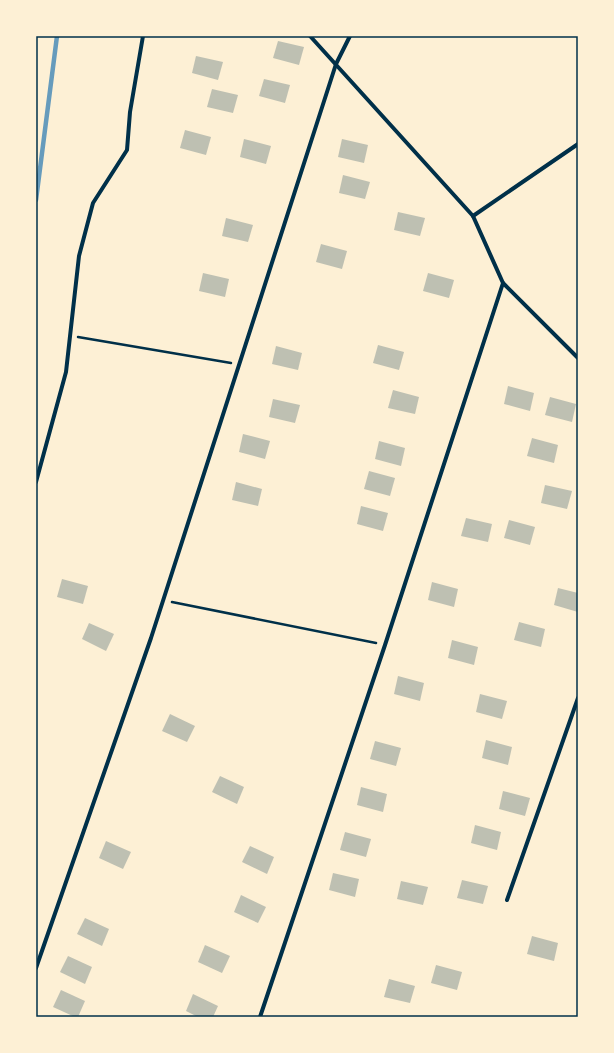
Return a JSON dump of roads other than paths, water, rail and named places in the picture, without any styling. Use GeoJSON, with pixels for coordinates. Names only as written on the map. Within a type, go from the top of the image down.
{"type":"FeatureCollection","features":[{"type":"Feature","properties":{"kind":"street"},"geometry":{"type":"LineString","coordinates":[[36,482],[66,372],[79,256],[93,203],[127,150],[130,112],[143,36]]}},
{"type":"Feature","properties":{"kind":"street"},"geometry":{"type":"LineString","coordinates":[[310,36],[473,216],[503,283],[578,358]]}},
{"type":"Feature","properties":{"kind":"street"},"geometry":{"type":"LineString","coordinates":[[36,968],[163,600],[336,64],[350,36]]}},
{"type":"Feature","properties":{"kind":"street"},"geometry":{"type":"LineString","coordinates":[[473,216],[578,144]]}},
{"type":"Feature","properties":{"kind":"street"},"geometry":{"type":"LineString","coordinates":[[260,1017],[385,645],[503,283]]}},
{"type":"Feature","properties":{"kind":"street"},"geometry":{"type":"LineString","coordinates":[[507,900],[578,698]]}},
{"type":"Feature","properties":{"kind":"waterway"},"geometry":{"type":"LineString","coordinates":[[36,200],[57,36]]}}]}
